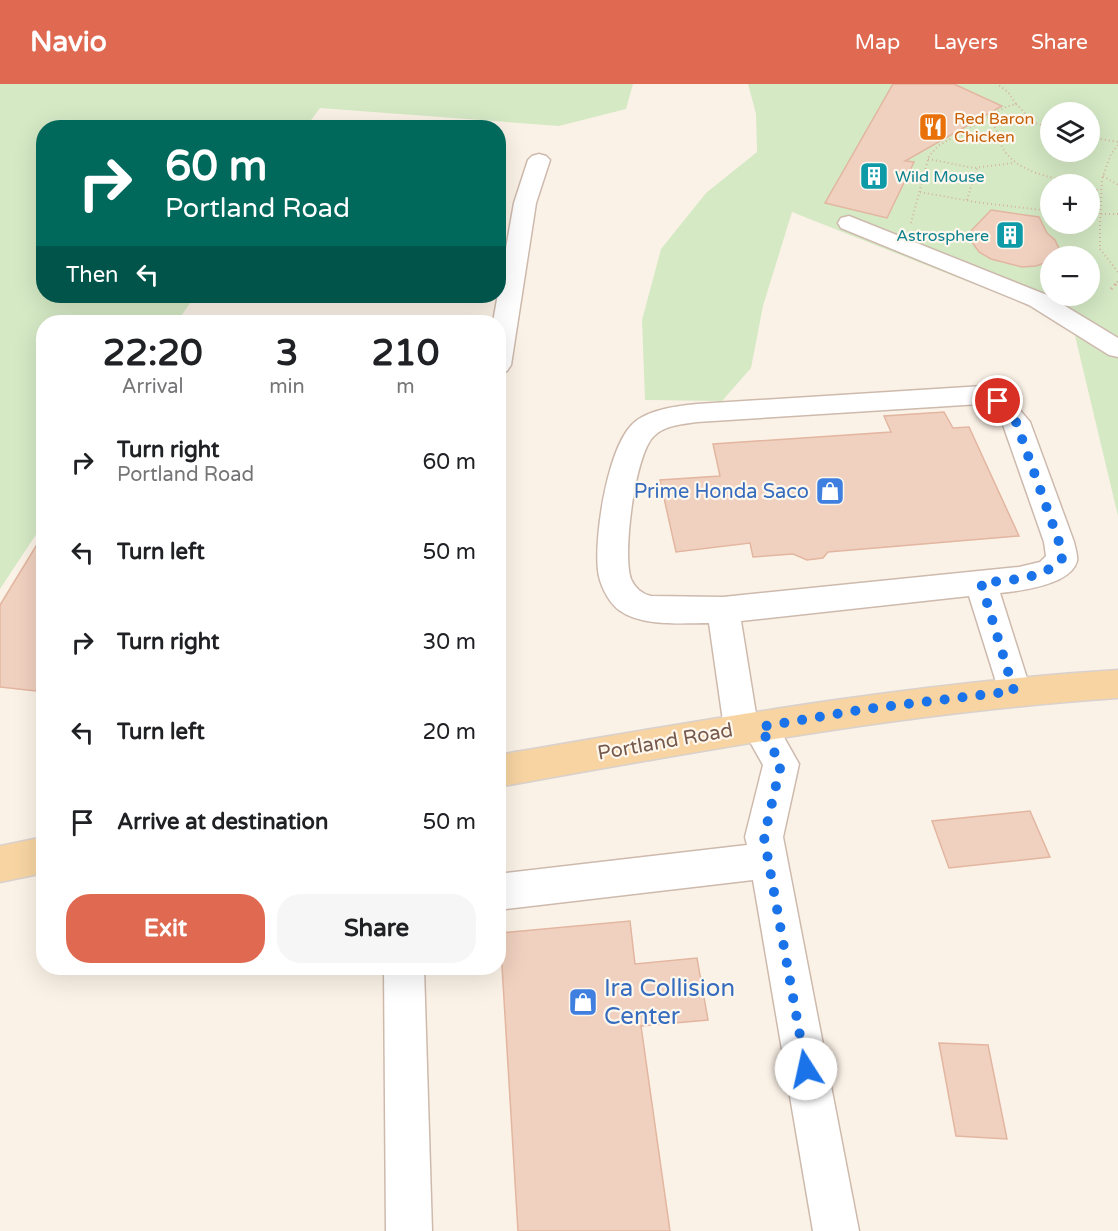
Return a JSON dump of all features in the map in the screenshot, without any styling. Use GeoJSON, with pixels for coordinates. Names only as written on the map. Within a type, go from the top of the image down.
{"type":"FeatureCollection","features":[{"type":"Feature","properties":{"kind":"main road","name":"Portland Road"},"geometry":{"type":"LineString","coordinates":[[506,770],[866,709],[1014,691],[1118,684]]}},
{"type":"Feature","properties":{"kind":"main road"},"geometry":{"type":"LineString","coordinates":[[0,864],[36,857]]}},
{"type":"Feature","properties":{"kind":"street"},"geometry":{"type":"LineString","coordinates":[[506,317],[525,203],[539,160]]}},
{"type":"Feature","properties":{"kind":"street"},"geometry":{"type":"LineString","coordinates":[[849,223],[1038,300],[1118,349]]}},
{"type":"Feature","properties":{"kind":"street"},"geometry":{"type":"LineString","coordinates":[[983,395],[998,401],[1016,422],[1059,542],[1062,560],[1050,571],[1019,579],[723,610],[675,611],[634,604],[622,593],[613,571],[618,495],[637,433],[666,419],[683,416],[833,403],[983,395]]}},
{"type":"Feature","properties":{"kind":"street"},"geometry":{"type":"LineString","coordinates":[[981,583],[1014,691]]}},
{"type":"Feature","properties":{"kind":"street"},"geometry":{"type":"LineString","coordinates":[[723,610],[750,727],[781,764],[764,837],[836,1231]]}},
{"type":"Feature","properties":{"kind":"street"},"geometry":{"type":"LineString","coordinates":[[506,891],[768,860]]}},
{"type":"Feature","properties":{"kind":"street"},"geometry":{"type":"LineString","coordinates":[[404,975],[409,1231]]}},
{"type":"Feature","properties":{"kind":"path"},"geometry":{"type":"LineString","coordinates":[[998,84],[1035,123],[1040,125]]}},
{"type":"Feature","properties":{"kind":"path"},"geometry":{"type":"LineString","coordinates":[[910,224],[928,159],[938,146],[988,117],[1016,104]]}},
{"type":"Feature","properties":{"kind":"path"},"geometry":{"type":"LineString","coordinates":[[988,117],[996,123],[1000,143],[1014,163]]}},
{"type":"Feature","properties":{"kind":"path"},"geometry":{"type":"LineString","coordinates":[[957,135],[980,136],[1000,143]]}},
{"type":"Feature","properties":{"kind":"path"},"geometry":{"type":"LineString","coordinates":[[1100,140],[1118,144]]}},
{"type":"Feature","properties":{"kind":"path"},"geometry":{"type":"LineString","coordinates":[[1100,190],[1103,176],[1114,148],[1118,144]]}},
{"type":"Feature","properties":{"kind":"path"},"geometry":{"type":"LineString","coordinates":[[928,159],[977,168],[1014,163],[1049,174]]}},
{"type":"Feature","properties":{"kind":"path"},"geometry":{"type":"LineString","coordinates":[[967,200],[977,168]]}},
{"type":"Feature","properties":{"kind":"path"},"geometry":{"type":"LineString","coordinates":[[1103,176],[1118,185]]}},
{"type":"Feature","properties":{"kind":"path"},"geometry":{"type":"LineString","coordinates":[[920,192],[1040,210]]}},
{"type":"Feature","properties":{"kind":"path"},"geometry":{"type":"LineString","coordinates":[[1100,213],[1118,214]]}},
{"type":"Feature","properties":{"kind":"path"},"geometry":{"type":"LineString","coordinates":[[1100,234],[1100,249],[1118,272]]}},
{"type":"Feature","properties":{"kind":"path"},"geometry":{"type":"LineString","coordinates":[[1110,259],[1118,260]]}},
{"type":"Feature","properties":{"kind":"path"},"geometry":{"type":"LineString","coordinates":[[1110,289],[1118,281]]}},
{"type":"Feature","properties":{"kind":"green space"},"geometry":{"type":"Polygon","coordinates":[[[0,84],[633,84],[626,109],[559,126],[506,122],[506,120],[320,108],[311,120],[36,120],[36,303],[190,303],[182,315],[36,315],[36,535],[0,589],[0,84]]]}},
{"type":"Feature","properties":{"kind":"green space"},"geometry":{"type":"Polygon","coordinates":[[[748,84],[1118,84],[1118,516],[1072,323],[792,212],[763,306],[751,368],[722,401],[645,400],[642,320],[661,249],[706,193],[757,152],[756,114],[748,84]]]}},
{"type":"Feature","properties":{"kind":"building"},"geometry":{"type":"Polygon","coordinates":[[[893,84],[954,84],[1002,106],[905,161],[914,162],[887,218],[825,203],[893,84]]]}},
{"type":"Feature","properties":{"kind":"building","name":"Astrosphere"},"geometry":{"type":"Polygon","coordinates":[[[991,210],[1039,217],[1040,234],[1048,234],[1058,246],[1040,246],[1040,265],[1022,267],[991,259],[979,252],[967,235],[991,210]]]}},
{"type":"Feature","properties":{"kind":"building","name":"Prime Honda Saco"},"geometry":{"type":"Polygon","coordinates":[[[944,412],[953,428],[969,427],[1019,536],[828,552],[823,558],[807,560],[793,554],[753,557],[750,543],[676,552],[660,480],[720,476],[713,444],[891,432],[884,416],[944,412]]]}},
{"type":"Feature","properties":{"kind":"building"},"geometry":{"type":"Polygon","coordinates":[[[36,546],[36,691],[0,687],[0,605],[36,546]]]}},
{"type":"Feature","properties":{"kind":"building"},"geometry":{"type":"Polygon","coordinates":[[[1030,811],[1050,857],[949,868],[932,821],[1030,811]]]}},
{"type":"Feature","properties":{"kind":"building"},"geometry":{"type":"Polygon","coordinates":[[[630,921],[635,964],[697,958],[708,1020],[641,1026],[670,1231],[518,1231],[503,975],[506,975],[506,932],[630,921]]]}},
{"type":"Feature","properties":{"kind":"building"},"geometry":{"type":"Polygon","coordinates":[[[939,1043],[988,1045],[1007,1139],[956,1136],[939,1043]]]}},
{"type":"Feature","properties":{"kind":"place","name":"Red Baron Chicken"},"geometry":{"type":"Point","coordinates":[933,127]}},
{"type":"Feature","properties":{"kind":"place","name":"Wild Mouse"},"geometry":{"type":"Point","coordinates":[874,176]}},
{"type":"Feature","properties":{"kind":"place","name":"Astrosphere"},"geometry":{"type":"Point","coordinates":[1010,235]}},
{"type":"Feature","properties":{"kind":"place","name":"Prime Honda Saco"},"geometry":{"type":"Point","coordinates":[830,491]}},
{"type":"Feature","properties":{"kind":"place","name":"Ira Collision Center"},"geometry":{"type":"Point","coordinates":[583,1002]}},
{"type":"Feature","properties":{"kind":"route"},"geometry":{"type":"LineString","coordinates":[[806,1069],[764,837],[781,764],[760,727],[866,709],[1014,691],[981,583],[1019,579],[1050,571],[1062,560],[1059,542],[1016,422],[998,401]]}}]}
